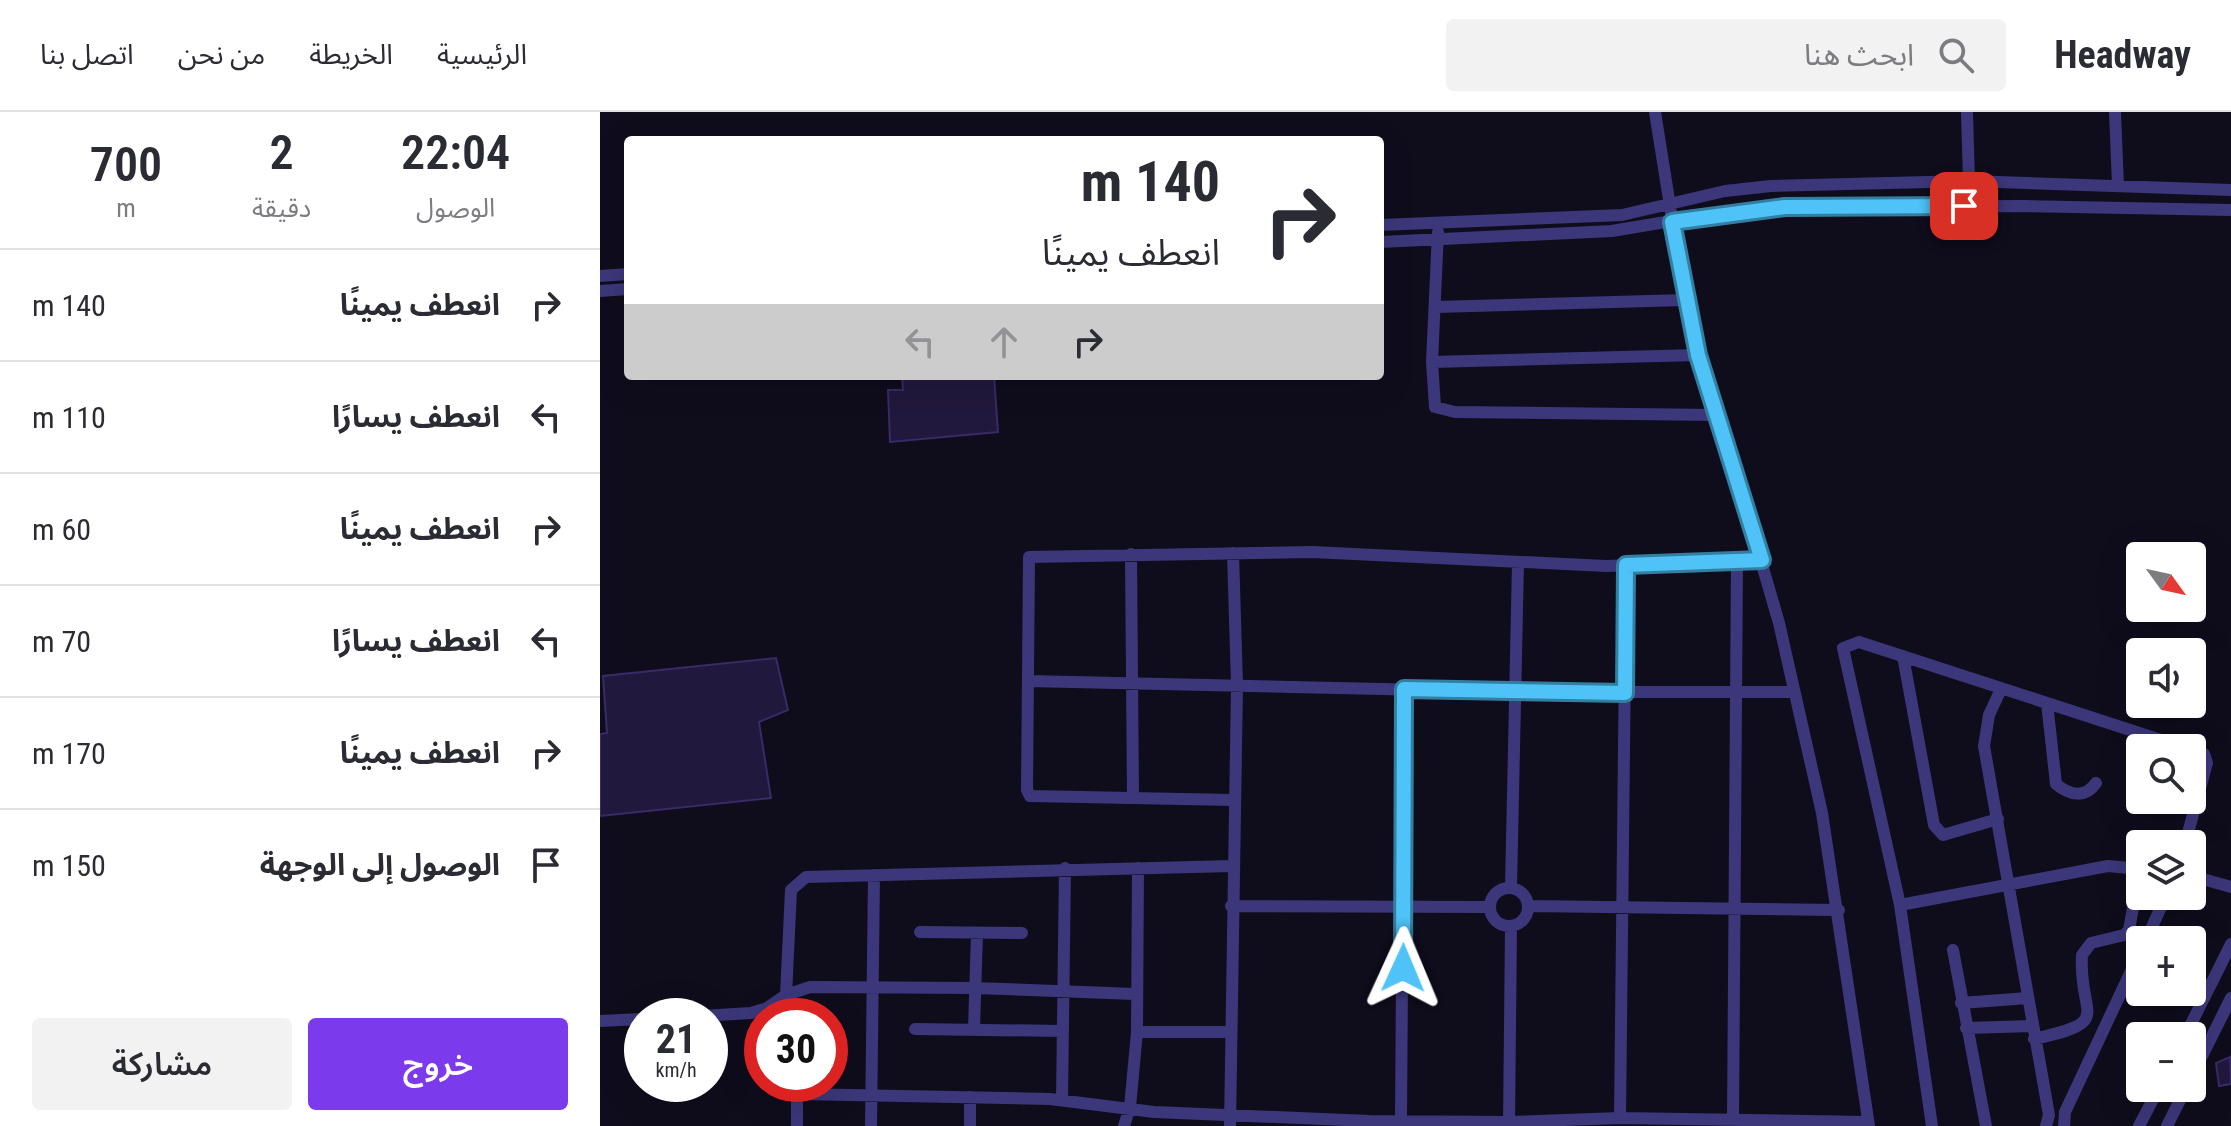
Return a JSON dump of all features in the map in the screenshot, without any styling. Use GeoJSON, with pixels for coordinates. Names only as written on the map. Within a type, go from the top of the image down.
{"type":"FeatureCollection","features":[{"type":"Feature","properties":{"kind":"street"},"geometry":{"type":"LineString","coordinates":[[797,1126],[797,1094],[1062,1100],[1230,1121],[1509,1124],[1620,1118],[1868,1124],[1839,910],[1822,813],[1762,560],[1698,355],[1685,300],[1655,112]]}},
{"type":"Feature","properties":{"kind":"street"},"geometry":{"type":"LineString","coordinates":[[1967,112],[1969,181]]}},
{"type":"Feature","properties":{"kind":"street"},"geometry":{"type":"LineString","coordinates":[[2115,112],[2118,186]]}},
{"type":"Feature","properties":{"kind":"street"},"geometry":{"type":"LineString","coordinates":[[1384,225],[1595,217],[1670,205],[1725,191],[1771,186],[1969,181],[2231,190]]}},
{"type":"Feature","properties":{"kind":"street"},"geometry":{"type":"LineString","coordinates":[[1384,242],[1604,232],[1785,207],[2024,206],[2231,210]]}},
{"type":"Feature","properties":{"kind":"street"},"geometry":{"type":"LineString","coordinates":[[1438,221],[1432,362],[1435,407],[1442,410],[1716,415]]}},
{"type":"Feature","properties":{"kind":"street"},"geometry":{"type":"LineString","coordinates":[[600,276],[624,274]]}},
{"type":"Feature","properties":{"kind":"street"},"geometry":{"type":"LineString","coordinates":[[600,291],[624,289]]}},
{"type":"Feature","properties":{"kind":"street"},"geometry":{"type":"LineString","coordinates":[[1435,307],[1685,300]]}},
{"type":"Feature","properties":{"kind":"street"},"geometry":{"type":"LineString","coordinates":[[1432,362],[1698,355]]}},
{"type":"Feature","properties":{"kind":"street"},"geometry":{"type":"LineString","coordinates":[[1233,800],[1030,796],[1027,790],[1029,557],[1233,553],[1457,556],[1518,563],[1626,565],[1762,560]]}},
{"type":"Feature","properties":{"kind":"street"},"geometry":{"type":"LineString","coordinates":[[1230,1121],[1231,906],[1237,685],[1233,553]]}},
{"type":"Feature","properties":{"kind":"street"},"geometry":{"type":"LineString","coordinates":[[1131,554],[1133,798]]}},
{"type":"Feature","properties":{"kind":"street"},"geometry":{"type":"LineString","coordinates":[[1733,1121],[1737,560]]}},
{"type":"Feature","properties":{"kind":"street"},"geometry":{"type":"LineString","coordinates":[[1511,887],[1518,563]]}},
{"type":"Feature","properties":{"kind":"street"},"geometry":{"type":"LineString","coordinates":[[1620,1118],[1626,565]]}},
{"type":"Feature","properties":{"kind":"street"},"geometry":{"type":"LineString","coordinates":[[1932,1126],[1900,905],[1843,648],[1848,643],[1859,642],[2204,754],[2207,763],[2189,830]]}},
{"type":"Feature","properties":{"kind":"street"},"geometry":{"type":"LineString","coordinates":[[1903,656],[1934,825],[1943,835],[1998,819]]}},
{"type":"Feature","properties":{"kind":"street"},"geometry":{"type":"LineString","coordinates":[[1028,681],[1515,692],[1793,692]]}},
{"type":"Feature","properties":{"kind":"street"},"geometry":{"type":"LineString","coordinates":[[1401,1121],[1404,689]]}},
{"type":"Feature","properties":{"kind":"street"},"geometry":{"type":"LineString","coordinates":[[2001,689],[1989,715],[1984,746],[2049,1115],[2046,1126]]}},
{"type":"Feature","properties":{"kind":"street"},"geometry":{"type":"LineString","coordinates":[[2047,703],[2056,784],[2065,792],[2078,794],[2091,790],[2096,783]]}},
{"type":"Feature","properties":{"kind":"street"},"geometry":{"type":"LineString","coordinates":[[786,995],[791,890],[806,877],[1232,866]]}},
{"type":"Feature","properties":{"kind":"street"},"geometry":{"type":"LineString","coordinates":[[1900,905],[2108,866],[2126,868]]}},
{"type":"Feature","properties":{"kind":"street"},"geometry":{"type":"LineString","coordinates":[[1062,1100],[1065,868]]}},
{"type":"Feature","properties":{"kind":"street"},"geometry":{"type":"LineString","coordinates":[[1124,1126],[1130,1107],[1137,1032],[1138,868]]}},
{"type":"Feature","properties":{"kind":"street"},"geometry":{"type":"LineString","coordinates":[[871,1126],[874,875]]}},
{"type":"Feature","properties":{"kind":"street"},"geometry":{"type":"LineString","coordinates":[[2206,880],[2231,887]]}},
{"type":"Feature","properties":{"kind":"street"},"geometry":{"type":"LineString","coordinates":[[1490,907],[1498,890],[1511,887],[1521,892],[1528,906]]}},
{"type":"Feature","properties":{"kind":"street"},"geometry":{"type":"LineString","coordinates":[[1231,906],[1490,907]]}},
{"type":"Feature","properties":{"kind":"street"},"geometry":{"type":"LineString","coordinates":[[1528,906],[1623,910],[1839,910]]}},
{"type":"Feature","properties":{"kind":"street"},"geometry":{"type":"LineString","coordinates":[[1490,907],[1498,923],[1511,926],[1521,922],[1528,906]]}},
{"type":"Feature","properties":{"kind":"street"},"geometry":{"type":"LineString","coordinates":[[1966,1028],[2034,1032],[2077,1029],[2085,1022],[2088,1011],[2082,955],[2091,943],[2124,935],[2129,930],[2133,910]]}},
{"type":"Feature","properties":{"kind":"street"},"geometry":{"type":"LineString","coordinates":[[1509,1124],[1511,926]]}},
{"type":"Feature","properties":{"kind":"street"},"geometry":{"type":"LineString","coordinates":[[920,932],[1022,933]]}},
{"type":"Feature","properties":{"kind":"street"},"geometry":{"type":"LineString","coordinates":[[974,1030],[977,933]]}},
{"type":"Feature","properties":{"kind":"street"},"geometry":{"type":"LineString","coordinates":[[2192,1022],[2231,944]]}},
{"type":"Feature","properties":{"kind":"street"},"geometry":{"type":"LineString","coordinates":[[1953,950],[1986,1126]]}},
{"type":"Feature","properties":{"kind":"street"},"geometry":{"type":"LineString","coordinates":[[2064,1126],[2065,1112],[2126,982]]}},
{"type":"Feature","properties":{"kind":"street"},"geometry":{"type":"LineString","coordinates":[[728,1014],[767,1008],[786,995],[810,987],[975,988],[1135,994]]}},
{"type":"Feature","properties":{"kind":"street"},"geometry":{"type":"LineString","coordinates":[[1961,1003],[2028,998]]}},
{"type":"Feature","properties":{"kind":"street"},"geometry":{"type":"LineString","coordinates":[[2206,1048],[2231,998]]}},
{"type":"Feature","properties":{"kind":"street"},"geometry":{"type":"LineString","coordinates":[[600,1021],[624,1020]]}},
{"type":"Feature","properties":{"kind":"street"},"geometry":{"type":"LineString","coordinates":[[915,1029],[1063,1031]]}},
{"type":"Feature","properties":{"kind":"street"},"geometry":{"type":"LineString","coordinates":[[1137,1032],[1230,1032]]}},
{"type":"Feature","properties":{"kind":"street"},"geometry":{"type":"LineString","coordinates":[[970,1097],[970,1126]]}},
{"type":"Feature","properties":{"kind":"street"},"geometry":{"type":"LineString","coordinates":[[2139,1126],[2152,1102]]}},
{"type":"Feature","properties":{"kind":"street"},"geometry":{"type":"LineString","coordinates":[[2167,1126],[2179,1102]]}},
{"type":"Feature","properties":{"kind":"building"},"geometry":{"type":"Polygon","coordinates":[[[902,380],[994,380],[998,432],[890,442],[888,390],[903,390],[902,380]]]}},
{"type":"Feature","properties":{"kind":"building"},"geometry":{"type":"Polygon","coordinates":[[[776,658],[788,710],[759,722],[771,798],[600,816],[600,734],[607,733],[603,676],[776,658]]]}},
{"type":"Feature","properties":{"kind":"building"},"geometry":{"type":"Polygon","coordinates":[[[2230,1057],[2231,1084],[2219,1086],[2216,1063],[2230,1057]]]}},
{"type":"Feature","properties":{"kind":"route"},"geometry":{"type":"LineString","coordinates":[[1403,968],[1404,689],[1625,693],[1626,565],[1762,560],[1698,355],[1672,222],[1731,211],[1785,207],[1964,206]]}}]}
